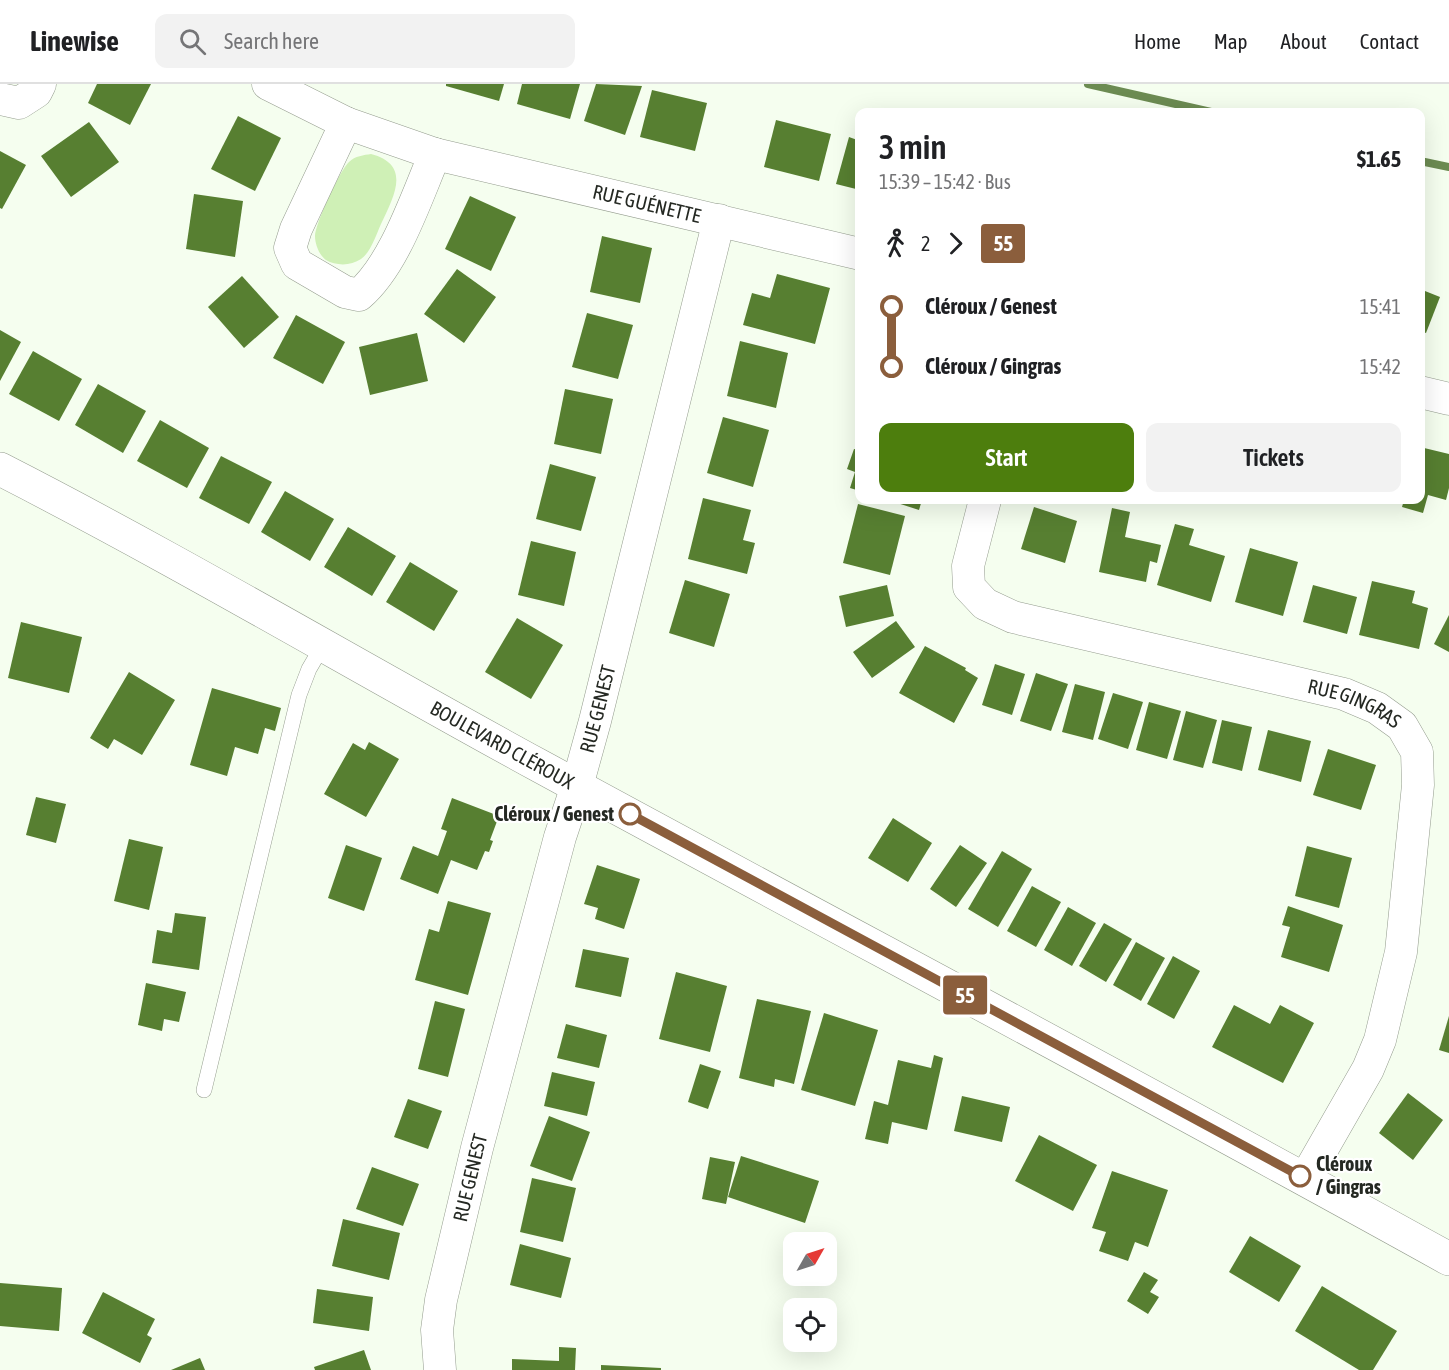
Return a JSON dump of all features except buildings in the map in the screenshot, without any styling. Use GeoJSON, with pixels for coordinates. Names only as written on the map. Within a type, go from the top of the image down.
{"type":"FeatureCollection","features":[{"type":"Feature","properties":{"kind":"street"},"geometry":{"type":"LineString","coordinates":[[0,99],[19,102],[36,92],[40,84]]}},
{"type":"Feature","properties":{"kind":"street","name":"RUE GUÉNETTE"},"geometry":{"type":"LineString","coordinates":[[268,84],[346,123],[435,154],[855,253]]}},
{"type":"Feature","properties":{"kind":"street"},"geometry":{"type":"LineString","coordinates":[[346,123],[296,229],[290,248],[297,264],[345,292],[359,295],[371,284],[384,266],[435,154]]}},
{"type":"Feature","properties":{"kind":"street","name":"RUE GENEST"},"geometry":{"type":"LineString","coordinates":[[440,1370],[437,1330],[441,1300],[480,1136],[560,837],[577,786],[719,220]]}},
{"type":"Feature","properties":{"kind":"street"},"geometry":{"type":"LineString","coordinates":[[1425,393],[1449,399]]}},
{"type":"Feature","properties":{"kind":"street","name":"BOULEVARD CLÉROUX"},"geometry":{"type":"LineString","coordinates":[[0,469],[103,523],[577,786],[1449,1259]]}},
{"type":"Feature","properties":{"kind":"street","name":"RUE GINGRAS"},"geometry":{"type":"LineString","coordinates":[[984,504],[968,566],[969,587],[985,604],[1013,617],[1344,694],[1377,708],[1402,726],[1417,752],[1418,785],[1401,952],[1384,1021],[1375,1055],[1368,1070],[1305,1179]]}},
{"type":"Feature","properties":{"kind":"lane"},"geometry":{"type":"LineString","coordinates":[[204,1090],[299,694],[309,669],[323,645]]}},
{"type":"Feature","properties":{"kind":"green space"},"geometry":{"type":"Polygon","coordinates":[[[371,154],[384,159],[392,166],[396,174],[391,203],[365,256],[348,264],[330,262],[321,255],[315,236],[323,209],[349,162],[354,158],[371,154]]]}},
{"type":"Feature","properties":{"kind":"waterway"},"geometry":{"type":"LineString","coordinates":[[1088,84],[1193,108]]}},
{"type":"Feature","properties":{"kind":"waterway"},"geometry":{"type":"LineString","coordinates":[[1425,162],[1449,167]]}},
{"type":"Feature","properties":{"kind":"bus line","name":"55"},"geometry":{"type":"LineString","coordinates":[[630,814],[1300,1176]]}},
{"type":"Feature","properties":{"kind":"place","name":"Cléroux / Genest"},"geometry":{"type":"Point","coordinates":[630,814]}},
{"type":"Feature","properties":{"kind":"place","name":"Cléroux / Gingras"},"geometry":{"type":"Point","coordinates":[1300,1176]}}]}
